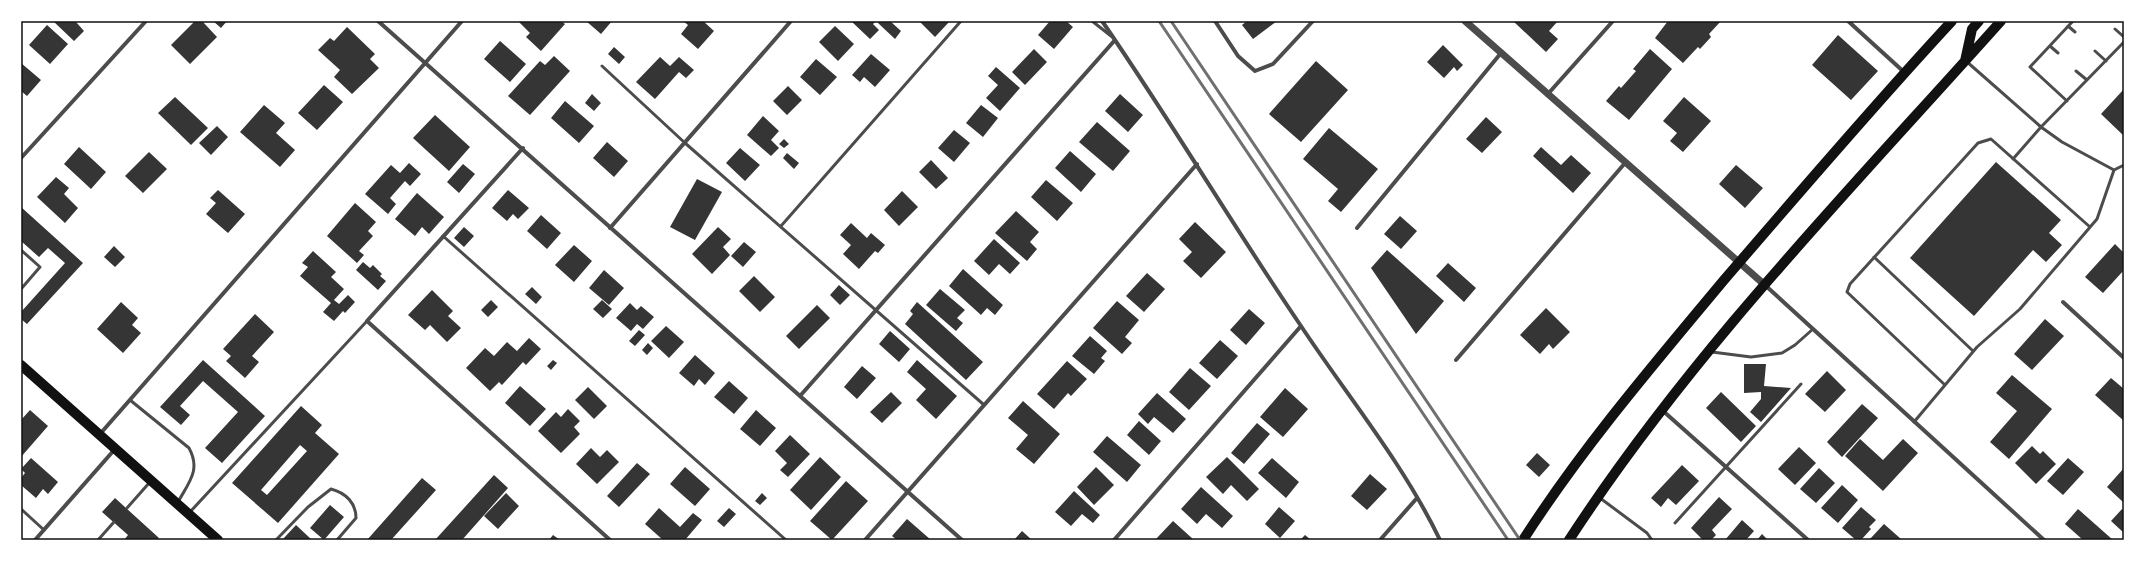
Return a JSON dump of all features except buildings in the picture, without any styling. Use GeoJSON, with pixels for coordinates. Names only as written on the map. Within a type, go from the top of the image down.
{"type":"FeatureCollection","features":[{"type":"Feature","properties":{"kind":"main road"},"geometry":{"type":"LineString","coordinates":[[1523,540],[1595,438],[1630,394],[1740,262],[1905,72],[1952,21]]}},
{"type":"Feature","properties":{"kind":"main road"},"geometry":{"type":"LineString","coordinates":[[1965,61],[1972,29],[1979,21]]}},
{"type":"Feature","properties":{"kind":"main road"},"geometry":{"type":"LineString","coordinates":[[1569,540],[1662,409],[1710,351],[2001,21]]}},
{"type":"Feature","properties":{"kind":"main road"},"geometry":{"type":"LineString","coordinates":[[21,365],[218,540]]}},
{"type":"Feature","properties":{"kind":"street"},"geometry":{"type":"LineString","coordinates":[[21,158],[146,21]]}},
{"type":"Feature","properties":{"kind":"street"},"geometry":{"type":"LineString","coordinates":[[378,21],[523,148],[610,228],[962,540]]}},
{"type":"Feature","properties":{"kind":"street"},"geometry":{"type":"LineString","coordinates":[[99,435],[462,21]]}},
{"type":"Feature","properties":{"kind":"street"},"geometry":{"type":"LineString","coordinates":[[610,228],[791,21]]}},
{"type":"Feature","properties":{"kind":"street"},"geometry":{"type":"LineString","coordinates":[[1102,21],[1197,164],[1301,326],[1390,455],[1417,498],[1440,540]]}},
{"type":"Feature","properties":{"kind":"street"},"geometry":{"type":"LineString","coordinates":[[1215,21],[1238,56],[1254,71],[1273,64],[1313,21]]}},
{"type":"Feature","properties":{"kind":"street"},"geometry":{"type":"LineString","coordinates":[[1465,21],[1547,95],[1740,262],[2044,540]]}},
{"type":"Feature","properties":{"kind":"street"},"geometry":{"type":"LineString","coordinates":[[1547,95],[1613,21]]}},
{"type":"Feature","properties":{"kind":"street"},"geometry":{"type":"LineString","coordinates":[[1848,21],[1905,72]]}},
{"type":"Feature","properties":{"kind":"street"},"geometry":{"type":"LineString","coordinates":[[800,396],[1115,40]]}},
{"type":"Feature","properties":{"kind":"street"},"geometry":{"type":"LineString","coordinates":[[1357,228],[1501,53]]}},
{"type":"Feature","properties":{"kind":"street"},"geometry":{"type":"LineString","coordinates":[[523,148],[367,320],[610,540]]}},
{"type":"Feature","properties":{"kind":"street"},"geometry":{"type":"LineString","coordinates":[[1456,360],[1625,163]]}},
{"type":"Feature","properties":{"kind":"street"},"geometry":{"type":"LineString","coordinates":[[865,540],[906,491],[1197,164]]}},
{"type":"Feature","properties":{"kind":"street"},"geometry":{"type":"LineString","coordinates":[[2063,302],[2124,358]]}},
{"type":"Feature","properties":{"kind":"street"},"geometry":{"type":"LineString","coordinates":[[1114,540],[1301,326]]}},
{"type":"Feature","properties":{"kind":"street"},"geometry":{"type":"LineString","coordinates":[[1662,409],[1808,540]]}},
{"type":"Feature","properties":{"kind":"street"},"geometry":{"type":"LineString","coordinates":[[35,540],[115,449]]}},
{"type":"Feature","properties":{"kind":"street"},"geometry":{"type":"LineString","coordinates":[[1380,540],[1417,498]]}},
{"type":"Feature","properties":{"kind":"lane"},"geometry":{"type":"LineString","coordinates":[[781,226],[961,21]]}},
{"type":"Feature","properties":{"kind":"lane"},"geometry":{"type":"LineString","coordinates":[[1092,21],[1115,40]]}},
{"type":"Feature","properties":{"kind":"lane"},"geometry":{"type":"LineString","coordinates":[[2067,101],[2030,67],[2073,21]]}},
{"type":"Feature","properties":{"kind":"lane"},"geometry":{"type":"LineString","coordinates":[[2068,26],[2075,32]]}},
{"type":"Feature","properties":{"kind":"lane"},"geometry":{"type":"LineString","coordinates":[[2114,29],[2124,37]]}},
{"type":"Feature","properties":{"kind":"lane"},"geometry":{"type":"LineString","coordinates":[[2013,159],[2041,127],[2124,42]]}},
{"type":"Feature","properties":{"kind":"lane"},"geometry":{"type":"LineString","coordinates":[[2050,46],[2058,53]]}},
{"type":"Feature","properties":{"kind":"lane"},"geometry":{"type":"LineString","coordinates":[[2094,51],[2106,61]]}},
{"type":"Feature","properties":{"kind":"lane"},"geometry":{"type":"LineString","coordinates":[[1965,61],[2041,127],[2062,142],[2114,170]]}},
{"type":"Feature","properties":{"kind":"lane"},"geometry":{"type":"LineString","coordinates":[[602,66],[685,143],[983,404]]}},
{"type":"Feature","properties":{"kind":"lane"},"geometry":{"type":"LineString","coordinates":[[2076,71],[2087,80]]}},
{"type":"Feature","properties":{"kind":"lane"},"geometry":{"type":"LineString","coordinates":[[1945,385],[1847,292],[1850,284],[1978,143],[1991,139],[2090,227]]}},
{"type":"Feature","properties":{"kind":"lane"},"geometry":{"type":"LineString","coordinates":[[1914,422],[1974,351],[2020,308],[2097,219],[2114,170],[2124,165]]}},
{"type":"Feature","properties":{"kind":"lane"},"geometry":{"type":"LineString","coordinates":[[443,236],[786,540]]}},
{"type":"Feature","properties":{"kind":"lane"},"geometry":{"type":"LineString","coordinates":[[21,250],[40,267],[21,289]]}},
{"type":"Feature","properties":{"kind":"lane"},"geometry":{"type":"LineString","coordinates":[[1874,258],[1974,351]]}},
{"type":"Feature","properties":{"kind":"lane"},"geometry":{"type":"LineString","coordinates":[[188,514],[367,320]]}},
{"type":"Feature","properties":{"kind":"lane"},"geometry":{"type":"LineString","coordinates":[[1710,351],[1735,357],[1751,357],[1782,353],[1795,345],[1813,329]]}},
{"type":"Feature","properties":{"kind":"lane"},"geometry":{"type":"LineString","coordinates":[[1675,523],[1801,384]]}},
{"type":"Feature","properties":{"kind":"lane"},"geometry":{"type":"LineString","coordinates":[[130,400],[189,448],[194,458],[194,471],[177,503]]}},
{"type":"Feature","properties":{"kind":"lane"},"geometry":{"type":"LineString","coordinates":[[127,508],[151,481]]}},
{"type":"Feature","properties":{"kind":"lane"},"geometry":{"type":"LineString","coordinates":[[276,540],[316,499],[331,489],[339,491],[346,497],[356,510],[356,518],[337,540]]}},
{"type":"Feature","properties":{"kind":"lane"},"geometry":{"type":"LineString","coordinates":[[1599,497],[1647,533],[1652,540]]}},
{"type":"Feature","properties":{"kind":"lane"},"geometry":{"type":"LineString","coordinates":[[21,509],[44,530]]}},
{"type":"Feature","properties":{"kind":"lane"},"geometry":{"type":"LineString","coordinates":[[98,540],[114,522]]}},
{"type":"Feature","properties":{"kind":"railway"},"geometry":{"type":"LineString","coordinates":[[1159,21],[1508,540]]}},
{"type":"Feature","properties":{"kind":"railway"},"geometry":{"type":"LineString","coordinates":[[1171,21],[1520,540]]}}]}
